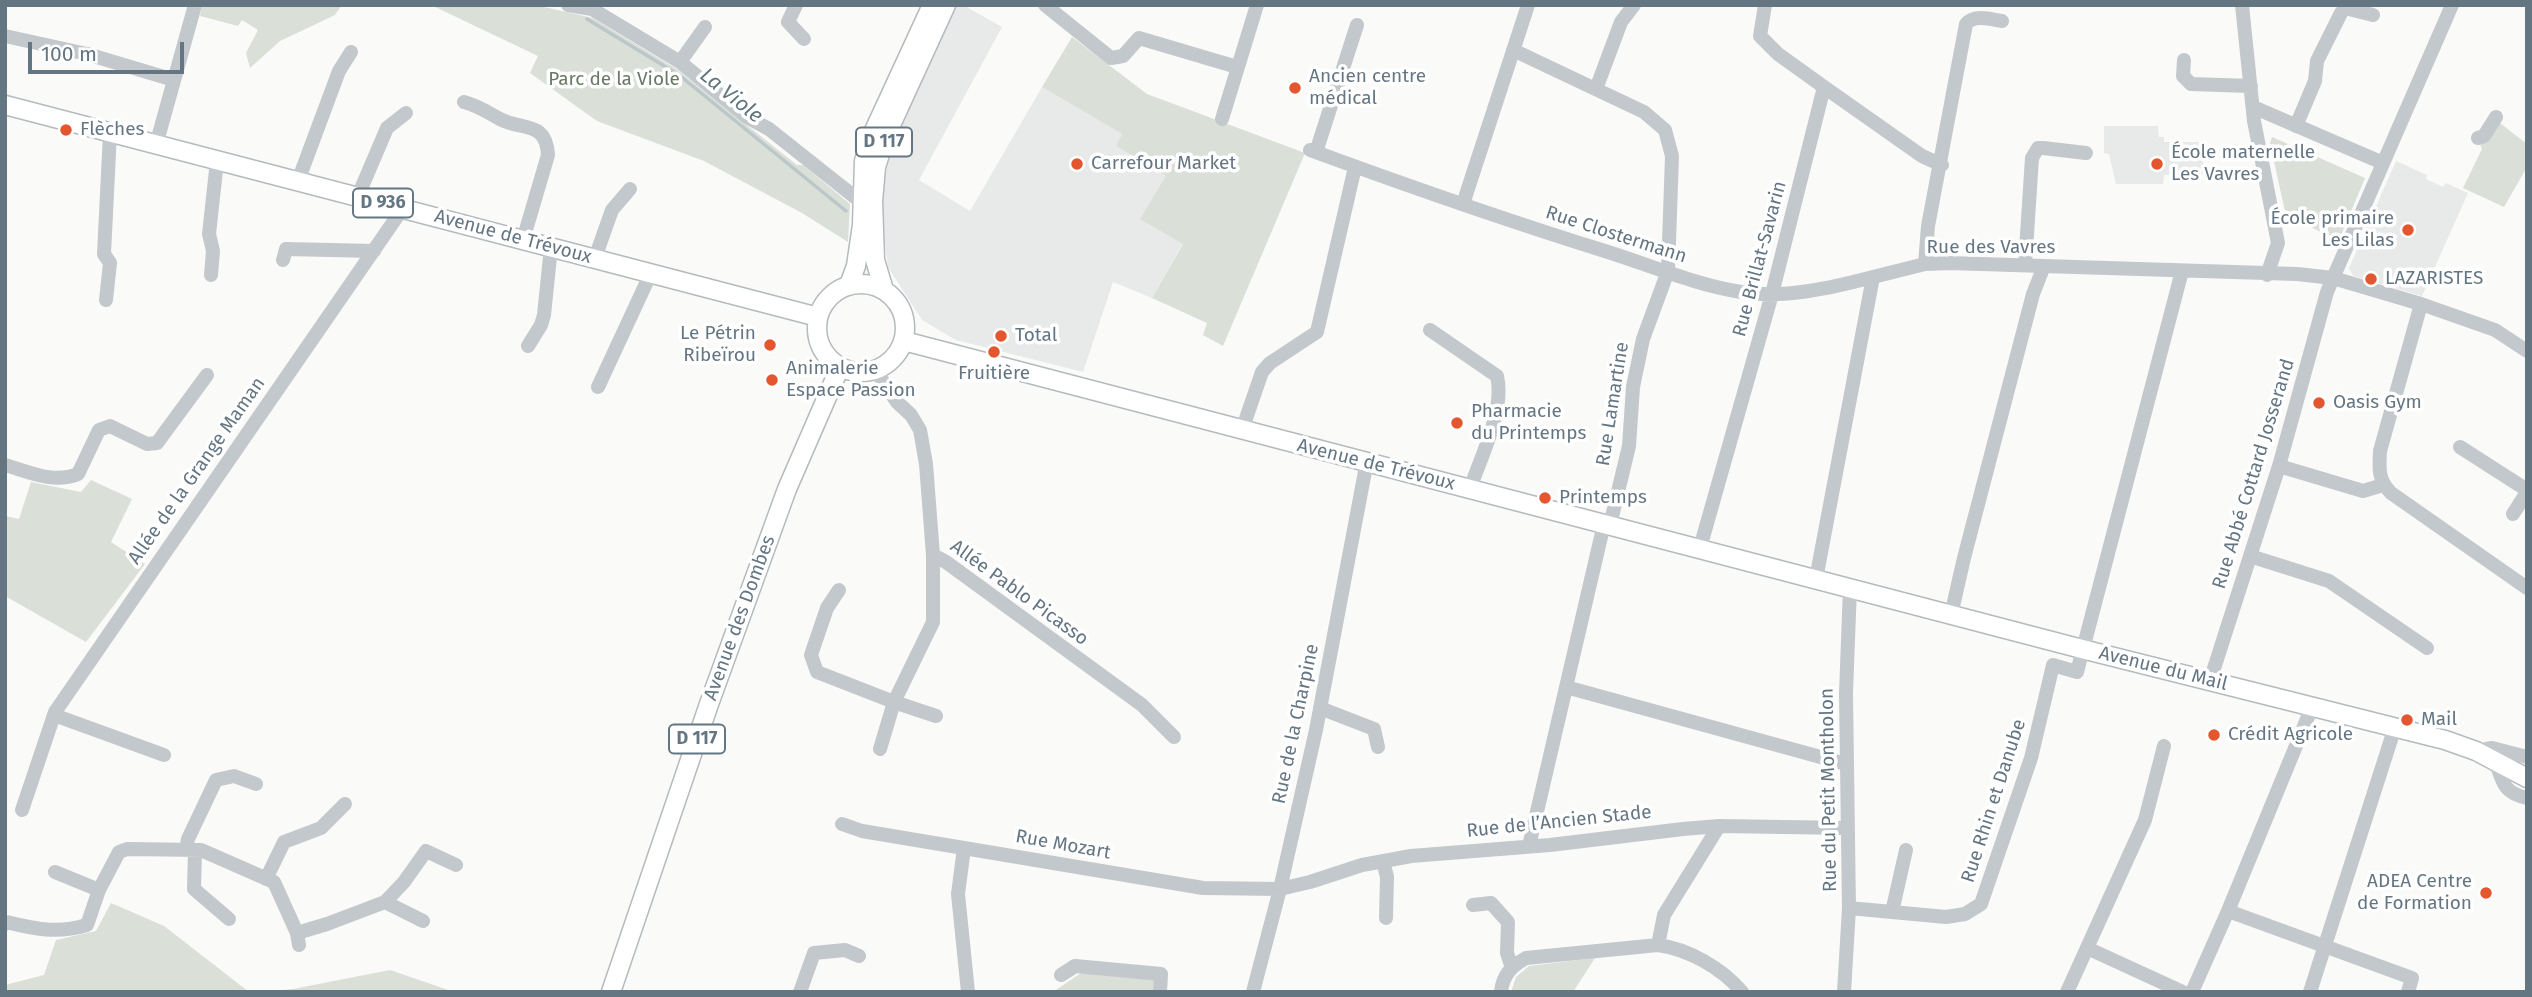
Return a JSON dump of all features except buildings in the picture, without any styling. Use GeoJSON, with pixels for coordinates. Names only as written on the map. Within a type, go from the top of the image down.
{"type":"FeatureCollection","features":[{"type":"Feature","properties":{"kind":"main road","name":"D 117"},"geometry":{"type":"LineString","coordinates":[[884,290],[875,260],[864,161],[872,135],[932,5]]}},
{"type":"Feature","properties":{"kind":"main road","name":"D 117"},"geometry":{"type":"LineString","coordinates":[[849,285],[885,138],[946,5]]}},
{"type":"Feature","properties":{"kind":"main road","name":"Avenue de Trévoux"},"geometry":{"type":"LineString","coordinates":[[8,102],[110,133],[818,317]]}},
{"type":"Feature","properties":{"kind":"main road"},"geometry":{"type":"LineString","coordinates":[[861,284],[884,290],[899,306],[904,317],[904,341],[893,359],[875,370],[852,371],[841,367],[823,351],[816,329],[818,317],[829,297],[849,285],[861,284]]}},
{"type":"Feature","properties":{"kind":"main road","name":"Avenue de Trévoux"},"geometry":{"type":"LineString","coordinates":[[904,341],[1850,587]]}},
{"type":"Feature","properties":{"kind":"main road","name":"Avenue des Dombes"},"geometry":{"type":"LineString","coordinates":[[611,992],[709,704],[787,489],[841,367]]}},
{"type":"Feature","properties":{"kind":"main road","name":"Avenue du Mail"},"geometry":{"type":"LineString","coordinates":[[1850,587],[2082,649],[2445,740],[2476,751],[2527,778]]}},
{"type":"Feature","properties":{"kind":"street"},"geometry":{"type":"LineString","coordinates":[[568,5],[592,9],[680,62],[747,117],[769,129],[856,198],[868,200]]}},
{"type":"Feature","properties":{"kind":"street"},"geometry":{"type":"LineString","coordinates":[[796,5],[788,22],[804,40]]}},
{"type":"Feature","properties":{"kind":"street"},"geometry":{"type":"LineString","coordinates":[[1045,5],[1111,58],[1123,56],[1139,38],[1237,67]]}},
{"type":"Feature","properties":{"kind":"street"},"geometry":{"type":"LineString","coordinates":[[1222,118],[1257,5]]}},
{"type":"Feature","properties":{"kind":"street"},"geometry":{"type":"LineString","coordinates":[[1463,204],[1528,5]]}},
{"type":"Feature","properties":{"kind":"street"},"geometry":{"type":"LineString","coordinates":[[1596,89],[1621,22],[1634,5]]}},
{"type":"Feature","properties":{"kind":"street"},"geometry":{"type":"LineString","coordinates":[[1765,5],[1760,36],[1778,54],[1922,156],[1942,165]]}},
{"type":"Feature","properties":{"kind":"street"},"geometry":{"type":"LineString","coordinates":[[2242,5],[2254,121],[2278,243],[2267,275]]}},
{"type":"Feature","properties":{"kind":"street","name":"Rue Abbé Cottard Josserand"},"geometry":{"type":"LineString","coordinates":[[2210,681],[2279,466],[2333,278],[2452,5]]}},
{"type":"Feature","properties":{"kind":"street"},"geometry":{"type":"LineString","coordinates":[[2297,126],[2315,81],[2318,61],[2341,13],[2345,8],[2373,15]]}},
{"type":"Feature","properties":{"kind":"street"},"geometry":{"type":"LineString","coordinates":[[156,145],[193,10]]}},
{"type":"Feature","properties":{"kind":"street"},"geometry":{"type":"LineString","coordinates":[[1925,264],[1926,240],[1966,24],[1976,18],[2002,21]]}},
{"type":"Feature","properties":{"kind":"street","name":"Rue Clostermann"},"geometry":{"type":"LineString","coordinates":[[1357,25],[1313,151],[1703,284],[1742,292],[1772,294],[1835,287],[1873,277]]}},
{"type":"Feature","properties":{"kind":"street"},"geometry":{"type":"LineString","coordinates":[[680,62],[705,27]]}},
{"type":"Feature","properties":{"kind":"street"},"geometry":{"type":"LineString","coordinates":[[6,38],[87,54],[174,80]]}},
{"type":"Feature","properties":{"kind":"street","name":"Rue Lamartine"},"geometry":{"type":"LineString","coordinates":[[1513,50],[1644,112],[1665,130],[1672,156],[1668,271],[1643,338],[1633,387],[1629,446],[1566,687],[1530,846]]}},
{"type":"Feature","properties":{"kind":"street"},"geometry":{"type":"LineString","coordinates":[[298,181],[340,71],[351,52]]}},
{"type":"Feature","properties":{"kind":"street"},"geometry":{"type":"LineString","coordinates":[[2184,60],[2183,76],[2191,83],[2251,86]]}},
{"type":"Feature","properties":{"kind":"street","name":"Rue Brillat-Savarin"},"geometry":{"type":"LineString","coordinates":[[1700,548],[1772,294],[1824,87]]}},
{"type":"Feature","properties":{"kind":"street"},"geometry":{"type":"LineString","coordinates":[[464,103],[484,107],[502,120],[534,128],[548,143],[548,155],[523,240]]}},
{"type":"Feature","properties":{"kind":"street"},"geometry":{"type":"LineString","coordinates":[[2253,107],[2383,163]]}},
{"type":"Feature","properties":{"kind":"street"},"geometry":{"type":"LineString","coordinates":[[358,196],[387,128],[406,113]]}},
{"type":"Feature","properties":{"kind":"street"},"geometry":{"type":"LineString","coordinates":[[2478,138],[2483,136],[2496,117]]}},
{"type":"Feature","properties":{"kind":"street"},"geometry":{"type":"LineString","coordinates":[[106,300],[110,263],[104,254],[110,133]]}},
{"type":"Feature","properties":{"kind":"street"},"geometry":{"type":"LineString","coordinates":[[2025,265],[2034,152],[2043,148],[2087,153]]}},
{"type":"Feature","properties":{"kind":"street"},"geometry":{"type":"LineString","coordinates":[[211,275],[213,251],[209,234],[217,161]]}},
{"type":"Feature","properties":{"kind":"street"},"geometry":{"type":"LineString","coordinates":[[1242,430],[1262,372],[1270,363],[1317,332],[1355,167]]}},
{"type":"Feature","properties":{"kind":"street"},"geometry":{"type":"LineString","coordinates":[[595,258],[612,210],[630,189]]}},
{"type":"Feature","properties":{"kind":"street","name":"Allée de la Grange Maman"},"geometry":{"type":"LineString","coordinates":[[22,810],[54,715],[402,208]]}},
{"type":"Feature","properties":{"kind":"street"},"geometry":{"type":"LineString","coordinates":[[528,346],[544,315],[551,247]]}},
{"type":"Feature","properties":{"kind":"street"},"geometry":{"type":"LineString","coordinates":[[283,260],[286,249],[374,251]]}},
{"type":"Feature","properties":{"kind":"street","name":"Rue des Vavres"},"geometry":{"type":"LineString","coordinates":[[1873,277],[1925,264],[2025,265],[2333,278],[2421,304],[2495,330],[2527,350]]}},
{"type":"Feature","properties":{"kind":"street"},"geometry":{"type":"LineString","coordinates":[[1951,615],[2033,294],[2044,266]]}},
{"type":"Feature","properties":{"kind":"street"},"geometry":{"type":"LineString","coordinates":[[2082,649],[2182,271]]}},
{"type":"Feature","properties":{"kind":"street"},"geometry":{"type":"LineString","coordinates":[[598,387],[650,275]]}},
{"type":"Feature","properties":{"kind":"street"},"geometry":{"type":"LineString","coordinates":[[1816,579],[1873,277]]}},
{"type":"Feature","properties":{"kind":"street"},"geometry":{"type":"LineString","coordinates":[[2421,304],[2380,451],[2378,472],[2383,485],[2391,493],[2527,588]]}},
{"type":"Feature","properties":{"kind":"street"},"geometry":{"type":"LineString","coordinates":[[1430,331],[1497,376],[1500,390],[1498,406],[1470,489]]}},
{"type":"Feature","properties":{"kind":"street","name":"Allée Pablo Picasso"},"geometry":{"type":"LineString","coordinates":[[875,370],[920,430],[926,464],[933,555],[1142,705],[1174,737]]}},
{"type":"Feature","properties":{"kind":"street"},"geometry":{"type":"LineString","coordinates":[[5,465],[57,480],[68,478],[78,474],[99,430],[110,426],[147,444],[158,443],[207,374]]}},
{"type":"Feature","properties":{"kind":"street"},"geometry":{"type":"LineString","coordinates":[[2460,447],[2527,491],[2513,514]]}},
{"type":"Feature","properties":{"kind":"street","name":"Rue de la Charpine"},"geometry":{"type":"LineString","coordinates":[[1253,992],[1280,889],[1320,708],[1367,461]]}},
{"type":"Feature","properties":{"kind":"street"},"geometry":{"type":"LineString","coordinates":[[2279,466],[2363,491],[2383,485]]}},
{"type":"Feature","properties":{"kind":"street"},"geometry":{"type":"LineString","coordinates":[[880,749],[894,702],[933,622],[933,555]]}},
{"type":"Feature","properties":{"kind":"street"},"geometry":{"type":"LineString","coordinates":[[2250,556],[2329,581],[2427,648]]}},
{"type":"Feature","properties":{"kind":"street","name":"Rue du Petit Montholon"},"geometry":{"type":"LineString","coordinates":[[1844,992],[1849,908],[1846,693],[1850,587]]}},
{"type":"Feature","properties":{"kind":"street"},"geometry":{"type":"LineString","coordinates":[[839,590],[827,608],[811,655],[817,672],[936,716]]}},
{"type":"Feature","properties":{"kind":"street","name":"Rue Rhin et Danube"},"geometry":{"type":"LineString","coordinates":[[1849,908],[1946,918],[1965,914],[1981,904],[2031,758],[2053,665],[2077,672],[2082,649]]}},
{"type":"Feature","properties":{"kind":"street"},"geometry":{"type":"LineString","coordinates":[[1566,687],[1846,764]]}},
{"type":"Feature","properties":{"kind":"street"},"geometry":{"type":"LineString","coordinates":[[2192,992],[2312,707]]}},
{"type":"Feature","properties":{"kind":"street"},"geometry":{"type":"LineString","coordinates":[[1320,708],[1374,729],[1378,747]]}},
{"type":"Feature","properties":{"kind":"street"},"geometry":{"type":"LineString","coordinates":[[54,715],[164,755]]}},
{"type":"Feature","properties":{"kind":"street"},"geometry":{"type":"LineString","coordinates":[[2310,992],[2395,727]]}},
{"type":"Feature","properties":{"kind":"street"},"geometry":{"type":"LineString","coordinates":[[2067,992],[2145,820],[2164,746]]}},
{"type":"Feature","properties":{"kind":"street","name":"Avenue du Mail"},"geometry":{"type":"LineString","coordinates":[[2476,751],[2492,747],[2527,757]]}},
{"type":"Feature","properties":{"kind":"street"},"geometry":{"type":"LineString","coordinates":[[2496,763],[2504,785],[2513,795],[2527,798]]}},
{"type":"Feature","properties":{"kind":"street"},"geometry":{"type":"LineString","coordinates":[[229,919],[194,889],[188,839],[216,780],[234,776],[256,784]]}},
{"type":"Feature","properties":{"kind":"street"},"geometry":{"type":"LineString","coordinates":[[267,878],[284,842],[321,828],[345,803]]}},
{"type":"Feature","properties":{"kind":"street","name":"Rue Mozart"},"geometry":{"type":"LineString","coordinates":[[842,824],[862,831],[1203,888],[1280,889]]}},
{"type":"Feature","properties":{"kind":"street"},"geometry":{"type":"LineString","coordinates":[[1658,944],[1664,915],[1719,826]]}},
{"type":"Feature","properties":{"kind":"street","name":"Rue de l’Ancien Stade"},"geometry":{"type":"LineString","coordinates":[[1280,889],[1411,856],[1719,826],[1847,828]]}},
{"type":"Feature","properties":{"kind":"street"},"geometry":{"type":"LineString","coordinates":[[964,848],[958,894],[968,992]]}},
{"type":"Feature","properties":{"kind":"street"},"geometry":{"type":"LineString","coordinates":[[6,922],[46,931],[87,925],[99,890],[116,855],[123,849],[201,850],[274,881],[298,939],[327,924],[384,902],[404,882],[426,851],[456,865]]}},
{"type":"Feature","properties":{"kind":"street"},"geometry":{"type":"LineString","coordinates":[[1892,912],[1906,850]]}},
{"type":"Feature","properties":{"kind":"street"},"geometry":{"type":"LineString","coordinates":[[1383,861],[1387,877],[1386,918]]}},
{"type":"Feature","properties":{"kind":"street"},"geometry":{"type":"LineString","coordinates":[[55,872],[99,890]]}},
{"type":"Feature","properties":{"kind":"street"},"geometry":{"type":"LineString","coordinates":[[384,902],[422,921]]}},
{"type":"Feature","properties":{"kind":"street"},"geometry":{"type":"LineString","coordinates":[[1473,905],[1491,904],[1508,922],[1507,953],[1512,968]]}},
{"type":"Feature","properties":{"kind":"street"},"geometry":{"type":"LineString","coordinates":[[2228,911],[2325,946],[2410,985]]}},
{"type":"Feature","properties":{"kind":"street"},"geometry":{"type":"LineString","coordinates":[[1501,992],[1504,976],[1526,958],[1658,944],[1675,947],[1713,967],[1734,982],[1742,992]]}},
{"type":"Feature","properties":{"kind":"street"},"geometry":{"type":"LineString","coordinates":[[2087,948],[2183,992]]}},
{"type":"Feature","properties":{"kind":"street"},"geometry":{"type":"LineString","coordinates":[[800,992],[814,953],[845,950],[859,956]]}},
{"type":"Feature","properties":{"kind":"street"},"geometry":{"type":"LineString","coordinates":[[1061,975],[1075,966],[1161,974],[1160,992]]}},
{"type":"Feature","properties":{"kind":"shaded area"},"geometry":{"type":"Polygon","coordinates":[[[955,5],[963,5],[1002,27],[919,180],[970,211],[1042,87],[1122,134],[1116,146],[1166,176],[1183,243],[1152,298],[1113,282],[1083,372],[956,340],[922,320],[888,267],[881,216],[882,165],[955,5]]]}},
{"type":"Feature","properties":{"kind":"shaded area","name":"École maternelle Les Vavres"},"geometry":{"type":"Polygon","coordinates":[[[2104,126],[2158,126],[2159,137],[2164,137],[2164,142],[2203,142],[2203,174],[2164,175],[2163,184],[2116,184],[2109,154],[2104,153],[2104,126]]]}},
{"type":"Feature","properties":{"kind":"shaded area","name":"École primaire Les Lilas"},"geometry":{"type":"Polygon","coordinates":[[[2396,161],[2427,175],[2426,179],[2443,187],[2446,183],[2468,193],[2422,296],[2353,276],[2349,268],[2396,161]]]}},
{"type":"Feature","properties":{"kind":"green space"},"geometry":{"type":"Polygon","coordinates":[[[202,5],[342,5],[335,15],[280,41],[250,68],[246,53],[258,30],[242,20],[238,26],[200,16],[202,5]]]}},
{"type":"Feature","properties":{"kind":"green space","name":"Parc de la Viole"},"geometry":{"type":"Polygon","coordinates":[[[431,5],[535,5],[593,18],[675,68],[850,204],[848,242],[802,213],[704,161],[597,121],[530,73],[538,56],[431,5]]]}},
{"type":"Feature","properties":{"kind":"green space"},"geometry":{"type":"Polygon","coordinates":[[[1072,37],[1147,94],[1305,153],[1223,346],[1203,335],[1207,323],[1152,298],[1183,244],[1140,219],[1166,176],[1116,146],[1122,134],[1042,87],[1072,37]]]}},
{"type":"Feature","properties":{"kind":"green space"},"geometry":{"type":"Polygon","coordinates":[[[2496,120],[2527,144],[2527,167],[2504,207],[2463,188],[2482,149],[2479,140],[2496,120]]]}},
{"type":"Feature","properties":{"kind":"green space"},"geometry":{"type":"Polygon","coordinates":[[[2272,137],[2365,178],[2339,240],[2286,216],[2270,143],[2272,137]]]}},
{"type":"Feature","properties":{"kind":"green space"},"geometry":{"type":"Polygon","coordinates":[[[91,480],[132,499],[111,542],[145,564],[86,642],[5,596],[5,516],[19,519],[31,482],[81,492],[91,480]]]}},
{"type":"Feature","properties":{"kind":"green space"},"geometry":{"type":"Polygon","coordinates":[[[111,903],[164,926],[249,992],[5,992],[5,985],[44,975],[56,940],[96,931],[111,903]]]}},
{"type":"Feature","properties":{"kind":"green space"},"geometry":{"type":"Polygon","coordinates":[[[1595,958],[1573,992],[1511,992],[1516,977],[1529,966],[1595,958]]]}},
{"type":"Feature","properties":{"kind":"green space"},"geometry":{"type":"Polygon","coordinates":[[[390,970],[454,992],[264,992],[293,989],[390,970]]]}},
{"type":"Feature","properties":{"kind":"green space"},"geometry":{"type":"Polygon","coordinates":[[[1084,971],[1155,980],[1155,992],[1056,990],[1084,971]]]}},
{"type":"Feature","properties":{"kind":"waterway","name":"La Viole"},"geometry":{"type":"LineString","coordinates":[[587,19],[679,75],[846,211]]}},
{"type":"Feature","properties":{"kind":"place","name":"Ancien centre médical"},"geometry":{"type":"Point","coordinates":[1295,88]}},
{"type":"Feature","properties":{"kind":"place","name":"Flèches"},"geometry":{"type":"Point","coordinates":[66,130]}},
{"type":"Feature","properties":{"kind":"place","name":"Carrefour Market"},"geometry":{"type":"Point","coordinates":[1077,164]}},
{"type":"Feature","properties":{"kind":"place","name":"École maternelle Les Vavres"},"geometry":{"type":"Point","coordinates":[2157,164]}},
{"type":"Feature","properties":{"kind":"place","name":"École primaire Les Lilas"},"geometry":{"type":"Point","coordinates":[2408,230]}},
{"type":"Feature","properties":{"kind":"place","name":"LAZARISTES"},"geometry":{"type":"Point","coordinates":[2371,279]}},
{"type":"Feature","properties":{"kind":"place","name":"Total"},"geometry":{"type":"Point","coordinates":[1001,336]}},
{"type":"Feature","properties":{"kind":"place","name":"Le Pétrin Ribeïrou"},"geometry":{"type":"Point","coordinates":[770,345]}},
{"type":"Feature","properties":{"kind":"place","name":"Fruitière"},"geometry":{"type":"Point","coordinates":[994,352]}},
{"type":"Feature","properties":{"kind":"place","name":"Animalerie Espace Passion"},"geometry":{"type":"Point","coordinates":[772,380]}},
{"type":"Feature","properties":{"kind":"place","name":"Oasis Gym"},"geometry":{"type":"Point","coordinates":[2319,403]}},
{"type":"Feature","properties":{"kind":"place","name":"Pharmacie du Printemps"},"geometry":{"type":"Point","coordinates":[1457,423]}},
{"type":"Feature","properties":{"kind":"place","name":"Printemps"},"geometry":{"type":"Point","coordinates":[1545,498]}},
{"type":"Feature","properties":{"kind":"place","name":"Mail"},"geometry":{"type":"Point","coordinates":[2407,720]}},
{"type":"Feature","properties":{"kind":"place","name":"Crédit Agricole"},"geometry":{"type":"Point","coordinates":[2214,735]}},
{"type":"Feature","properties":{"kind":"place","name":"ADEA Centre de Formation"},"geometry":{"type":"Point","coordinates":[2486,893]}}]}
